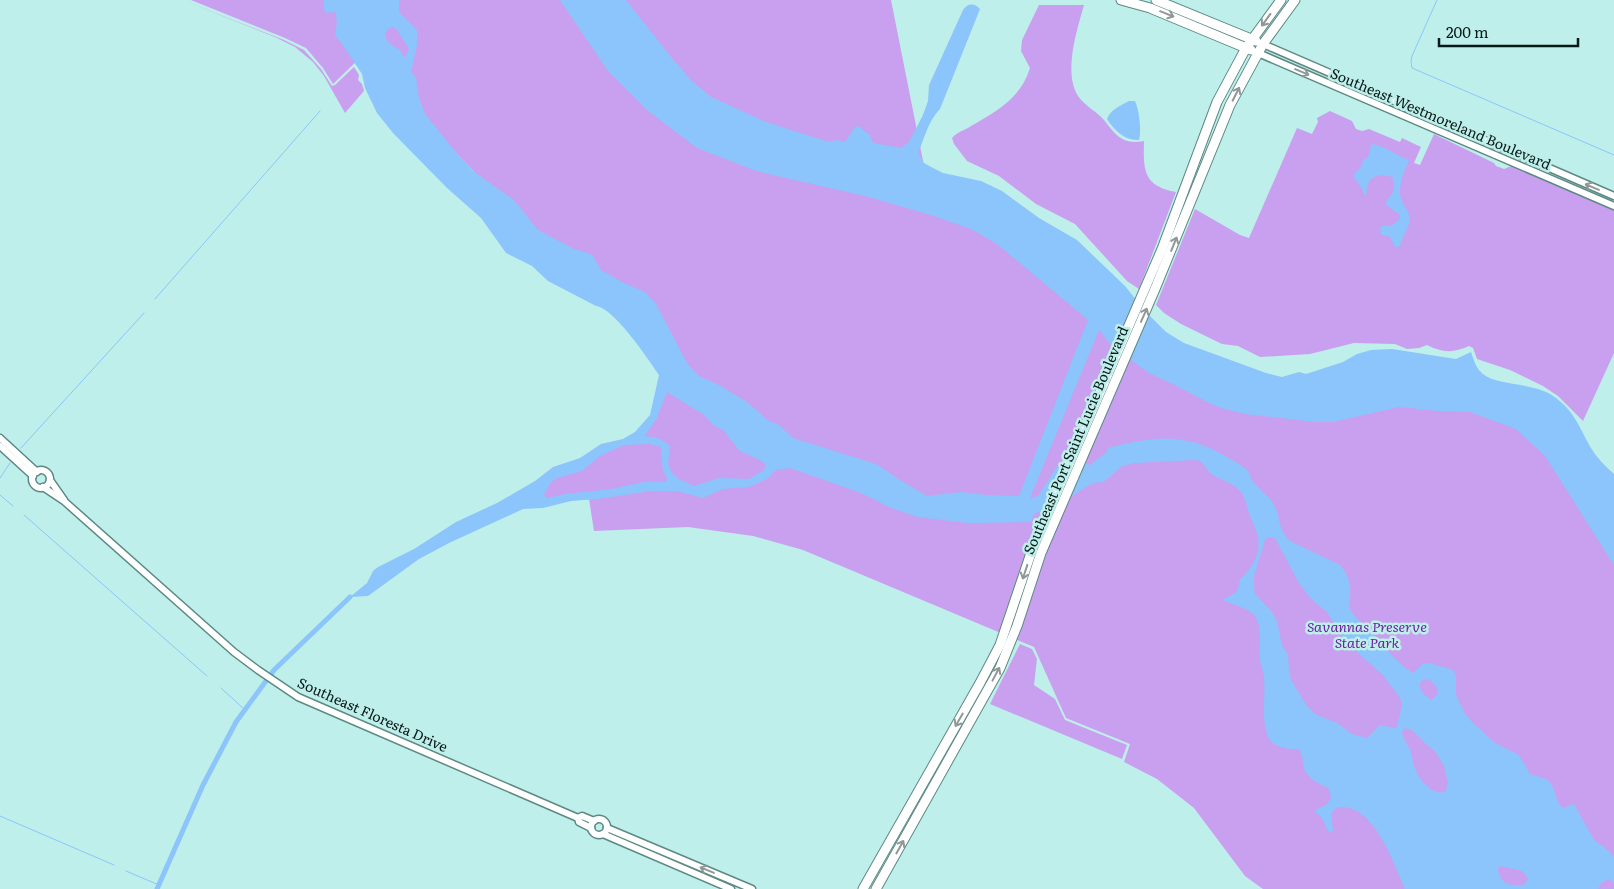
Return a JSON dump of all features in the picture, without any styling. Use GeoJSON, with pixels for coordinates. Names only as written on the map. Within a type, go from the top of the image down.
{"type":"FeatureCollection","features":[{"type":"Feature","properties":{"kind":"main road"},"geometry":{"type":"LineString","coordinates":[[1121,0],[1134,2],[1150,8],[1258,53]]}},
{"type":"Feature","properties":{"kind":"main road"},"geometry":{"type":"LineString","coordinates":[[1156,0],[1263,44]]}},
{"type":"Feature","properties":{"kind":"main road","name":"Southeast Port Saint Lucie Boulevard"},"geometry":{"type":"LineString","coordinates":[[1151,287],[1217,102],[1246,48],[1280,0]]}},
{"type":"Feature","properties":{"kind":"main road","name":"Southeast Port Saint Lucie Boulevard"},"geometry":{"type":"LineString","coordinates":[[863,889],[980,683],[1000,644],[1042,526],[1075,450],[1114,372],[1200,181],[1230,104],[1263,44],[1295,0]]}},
{"type":"Feature","properties":{"kind":"main road"},"geometry":{"type":"LineString","coordinates":[[1196,157],[1195,176],[1200,181]]}},
{"type":"Feature","properties":{"kind":"main road","name":"Southeast Port Saint Lucie Boulevard"},"geometry":{"type":"LineString","coordinates":[[876,889],[979,707],[1009,647],[1041,553],[1089,442],[1114,372]]}},
{"type":"Feature","properties":{"kind":"main road"},"geometry":{"type":"LineString","coordinates":[[979,707],[977,701],[983,690],[980,683]]}},
{"type":"Feature","properties":{"kind":"street","name":"Southeast Westmoreland Boulevard"},"geometry":{"type":"LineString","coordinates":[[1263,44],[1614,196]]}},
{"type":"Feature","properties":{"kind":"street","name":"Southeast Westmoreland Boulevard"},"geometry":{"type":"LineString","coordinates":[[1258,53],[1614,206]]}},
{"type":"Feature","properties":{"kind":"street"},"geometry":{"type":"LineString","coordinates":[[0,438],[35,474],[35,484],[43,487],[47,485],[50,480],[46,472],[42,470],[35,474]]}},
{"type":"Feature","properties":{"kind":"street"},"geometry":{"type":"LineString","coordinates":[[0,446],[35,474]]}},
{"type":"Feature","properties":{"kind":"street","name":"Southeast Floresta Drive"},"geometry":{"type":"LineString","coordinates":[[50,480],[64,502]]}},
{"type":"Feature","properties":{"kind":"street","name":"Southeast Floresta Drive"},"geometry":{"type":"LineString","coordinates":[[43,487],[64,502],[234,652],[280,685],[298,696],[578,818],[579,822],[592,824]]}},
{"type":"Feature","properties":{"kind":"street"},"geometry":{"type":"LineString","coordinates":[[605,831],[606,823],[603,820],[599,819],[592,824],[595,834],[605,831],[752,889]]}},
{"type":"Feature","properties":{"kind":"street"},"geometry":{"type":"LineString","coordinates":[[605,831],[731,889]]}},
{"type":"Feature","properties":{"kind":"green space"},"geometry":{"type":"Polygon","coordinates":[[[182,0],[284,40],[304,50],[321,69],[332,86],[354,67],[359,75],[358,80],[362,84],[364,91],[345,113],[324,76],[313,62],[295,47],[182,0]]]}},
{"type":"Feature","properties":{"kind":"green space","name":"Savannas Preserve State Park"},"geometry":{"type":"Polygon","coordinates":[[[191,0],[891,0],[927,181],[1246,391],[1492,397],[1614,527],[1614,889],[1263,889],[1245,876],[1194,808],[1157,779],[1124,762],[1130,744],[1066,718],[1034,647],[803,550],[753,536],[688,527],[594,531],[589,499],[548,502],[538,497],[540,484],[631,440],[651,418],[672,380],[649,326],[571,276],[364,54],[333,84],[323,68],[306,48],[191,0]]]}},
{"type":"Feature","properties":{"kind":"green space"},"geometry":{"type":"Polygon","coordinates":[[[1039,5],[1084,5],[1075,38],[1071,63],[1074,86],[1078,96],[1101,117],[1116,135],[1131,142],[1144,141],[1144,161],[1148,176],[1157,186],[1176,192],[1139,289],[1127,281],[1075,224],[1036,204],[999,176],[967,161],[954,144],[952,138],[954,136],[999,109],[1021,88],[1030,68],[1021,51],[1022,40],[1039,5]]]}},
{"type":"Feature","properties":{"kind":"green space"},"geometry":{"type":"Polygon","coordinates":[[[1330,111],[1352,121],[1356,129],[1362,131],[1369,129],[1400,142],[1402,138],[1421,147],[1414,163],[1420,165],[1434,134],[1494,163],[1496,166],[1504,169],[1511,166],[1614,209],[1614,353],[1583,421],[1558,396],[1543,386],[1510,370],[1477,359],[1473,348],[1469,346],[1448,351],[1438,350],[1427,345],[1407,349],[1395,344],[1354,343],[1310,354],[1260,357],[1238,346],[1222,344],[1181,324],[1164,313],[1156,305],[1195,209],[1240,235],[1249,238],[1297,128],[1312,134],[1318,122],[1317,118],[1330,111]]]}},
{"type":"Feature","properties":{"kind":"green space"},"geometry":{"type":"Polygon","coordinates":[[[1020,644],[1032,649],[1037,659],[1034,685],[1055,699],[1065,720],[1127,745],[1122,759],[990,704],[1020,644]]]}},
{"type":"Feature","properties":{"kind":"water"},"geometry":{"type":"Polygon","coordinates":[[[323,0],[399,0],[399,12],[417,30],[417,45],[411,72],[416,78],[419,98],[425,114],[473,171],[514,200],[538,230],[574,249],[588,253],[593,256],[601,270],[645,292],[656,304],[687,363],[699,376],[719,385],[747,402],[769,421],[779,425],[793,438],[876,464],[927,496],[961,492],[1019,496],[1088,320],[997,244],[971,229],[865,196],[756,171],[697,148],[647,110],[608,71],[560,0],[626,0],[692,81],[711,97],[766,122],[829,142],[837,140],[845,142],[855,127],[858,126],[871,136],[870,138],[874,143],[901,148],[909,142],[923,115],[928,101],[929,85],[963,10],[969,5],[978,7],[980,9],[940,109],[930,124],[918,153],[924,163],[943,173],[981,181],[1002,191],[1039,218],[1077,240],[1125,286],[1145,311],[1166,332],[1184,343],[1282,377],[1299,372],[1306,374],[1343,362],[1357,354],[1371,350],[1392,349],[1456,359],[1471,352],[1478,368],[1487,377],[1548,393],[1563,403],[1568,409],[1593,452],[1614,474],[1614,565],[1545,456],[1516,429],[1470,412],[1399,407],[1333,422],[1315,422],[1245,414],[1221,408],[1149,373],[1113,347],[1099,330],[1030,498],[1038,496],[1056,468],[1067,459],[1090,465],[1108,451],[1107,448],[1139,441],[1167,439],[1195,443],[1240,464],[1273,503],[1283,532],[1290,541],[1340,565],[1350,584],[1351,612],[1395,659],[1413,673],[1424,663],[1453,670],[1456,676],[1456,695],[1464,712],[1473,723],[1495,743],[1519,755],[1530,774],[1549,781],[1563,808],[1574,804],[1594,840],[1614,857],[1614,883],[1610,879],[1602,882],[1598,889],[1405,889],[1382,839],[1374,826],[1364,816],[1354,809],[1337,808],[1332,813],[1333,831],[1328,831],[1322,818],[1315,812],[1316,809],[1327,804],[1331,798],[1329,789],[1308,776],[1298,749],[1275,745],[1267,734],[1264,718],[1264,676],[1260,660],[1260,633],[1256,618],[1246,609],[1223,600],[1236,592],[1240,579],[1255,561],[1259,544],[1256,529],[1240,491],[1213,475],[1202,463],[1196,460],[1135,463],[1122,466],[1104,482],[1093,483],[1057,505],[1034,514],[1031,522],[968,523],[917,517],[889,507],[861,493],[790,468],[776,470],[767,479],[748,487],[722,489],[703,498],[677,491],[651,491],[571,501],[543,508],[523,509],[419,559],[368,596],[350,597],[367,583],[373,571],[378,567],[414,549],[456,522],[497,503],[535,481],[553,467],[580,458],[601,444],[623,439],[635,432],[650,415],[659,375],[630,336],[612,316],[603,309],[548,281],[532,266],[506,253],[481,218],[447,188],[393,133],[377,113],[365,88],[362,74],[335,36],[337,21],[335,12],[325,13],[323,0]],[[394,27],[389,28],[385,33],[387,40],[400,50],[405,57],[409,49],[397,30],[394,27]],[[667,392],[657,418],[645,436],[658,438],[670,445],[668,464],[672,473],[679,479],[694,486],[719,478],[749,479],[764,470],[766,465],[760,460],[740,451],[723,430],[713,425],[704,415],[667,392]],[[650,444],[624,445],[600,456],[582,471],[557,478],[551,482],[544,495],[547,498],[611,489],[644,482],[666,482],[667,478],[663,467],[661,447],[650,444]],[[1268,537],[1265,540],[1254,576],[1255,594],[1272,612],[1277,621],[1282,645],[1288,655],[1291,680],[1307,706],[1315,714],[1337,723],[1352,734],[1367,738],[1380,725],[1397,727],[1402,705],[1400,698],[1383,675],[1350,646],[1340,634],[1327,612],[1311,599],[1299,583],[1275,538],[1268,537]],[[1429,679],[1423,680],[1420,683],[1423,693],[1432,700],[1438,693],[1438,688],[1429,679]],[[1405,728],[1402,732],[1411,752],[1420,778],[1434,791],[1445,792],[1448,784],[1444,766],[1435,751],[1412,730],[1405,728]],[[1501,866],[1498,868],[1503,881],[1511,885],[1525,884],[1528,878],[1522,871],[1501,866]]]}},
{"type":"Feature","properties":{"kind":"water"},"geometry":{"type":"Polygon","coordinates":[[[1129,101],[1135,101],[1138,109],[1139,140],[1129,139],[1120,134],[1107,119],[1113,110],[1129,101]]]}},
{"type":"Feature","properties":{"kind":"water"},"geometry":{"type":"Polygon","coordinates":[[[1371,144],[1382,147],[1409,160],[1402,179],[1400,196],[1410,219],[1399,247],[1395,247],[1390,237],[1382,235],[1380,232],[1381,226],[1392,225],[1400,219],[1400,215],[1385,204],[1394,190],[1393,178],[1384,175],[1374,177],[1369,182],[1366,195],[1364,195],[1353,176],[1362,165],[1363,160],[1369,156],[1371,144]]]}},
{"type":"Feature","properties":{"kind":"waterway"},"geometry":{"type":"LineString","coordinates":[[1437,0],[1412,56],[1412,68],[1614,155]]}},
{"type":"Feature","properties":{"kind":"waterway"},"geometry":{"type":"LineString","coordinates":[[155,299],[320,111]]}},
{"type":"Feature","properties":{"kind":"waterway"},"geometry":{"type":"LineString","coordinates":[[21,448],[144,313]]}},
{"type":"Feature","properties":{"kind":"waterway"},"geometry":{"type":"LineString","coordinates":[[0,478],[10,463]]}},
{"type":"Feature","properties":{"kind":"waterway"},"geometry":{"type":"LineString","coordinates":[[0,495],[13,506]]}},
{"type":"Feature","properties":{"kind":"waterway"},"geometry":{"type":"LineString","coordinates":[[24,515],[207,676]]}},
{"type":"Feature","properties":{"kind":"waterway"},"geometry":{"type":"LineString","coordinates":[[157,889],[203,785],[236,722],[274,670],[350,597]]}},
{"type":"Feature","properties":{"kind":"waterway"},"geometry":{"type":"LineString","coordinates":[[221,688],[245,710]]}},
{"type":"Feature","properties":{"kind":"waterway"},"geometry":{"type":"LineString","coordinates":[[0,816],[114,865]]}},
{"type":"Feature","properties":{"kind":"waterway"},"geometry":{"type":"LineString","coordinates":[[126,871],[159,885]]}}]}
